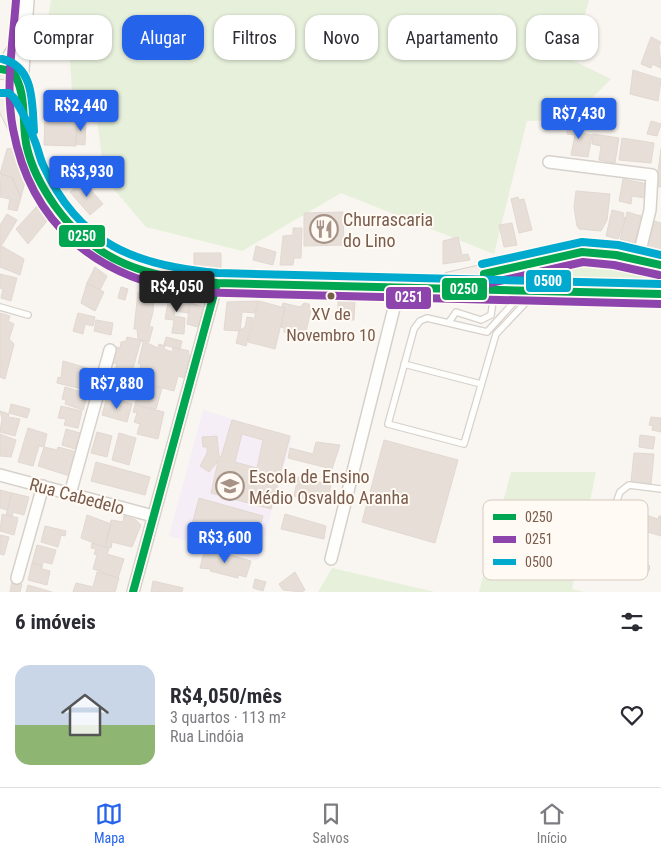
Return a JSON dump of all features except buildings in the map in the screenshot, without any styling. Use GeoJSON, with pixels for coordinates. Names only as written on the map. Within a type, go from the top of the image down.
{"type":"FeatureCollection","features":[{"type":"Feature","properties":{"kind":"main road"},"geometry":{"type":"LineString","coordinates":[[1,69],[16,75],[20,87],[26,144]]}},
{"type":"Feature","properties":{"kind":"main road"},"geometry":{"type":"LineString","coordinates":[[20,87],[14,99],[3,107],[26,144],[36,173],[53,203],[79,235],[94,248],[120,264],[154,276],[217,283],[661,294]]}},
{"type":"Feature","properties":{"kind":"main road"},"geometry":{"type":"LineString","coordinates":[[423,288],[582,252],[598,252],[661,265]]}},
{"type":"Feature","properties":{"kind":"main road"},"geometry":{"type":"LineString","coordinates":[[529,291],[521,276],[525,268],[536,262]]}},
{"type":"Feature","properties":{"kind":"street"},"geometry":{"type":"LineString","coordinates":[[25,15],[26,0]]}},
{"type":"Feature","properties":{"kind":"street"},"geometry":{"type":"LineString","coordinates":[[1,69],[15,46]]}},
{"type":"Feature","properties":{"kind":"street"},"geometry":{"type":"LineString","coordinates":[[20,87],[22,60]]}},
{"type":"Feature","properties":{"kind":"street"},"geometry":{"type":"LineString","coordinates":[[549,162],[652,175],[650,210],[638,259]]}},
{"type":"Feature","properties":{"kind":"street"},"geometry":{"type":"LineString","coordinates":[[133,592],[217,283]]}},
{"type":"Feature","properties":{"kind":"street"},"geometry":{"type":"LineString","coordinates":[[331,559],[399,288]]}},
{"type":"Feature","properties":{"kind":"street"},"geometry":{"type":"LineString","coordinates":[[70,494],[110,350]]}},
{"type":"Feature","properties":{"kind":"street","name":"Rua Cabedelo"},"geometry":{"type":"LineString","coordinates":[[0,475],[153,516]]}},
{"type":"Feature","properties":{"kind":"street"},"geometry":{"type":"LineString","coordinates":[[17,578],[43,486]]}},
{"type":"Feature","properties":{"kind":"lane"},"geometry":{"type":"LineString","coordinates":[[449,322],[456,312],[482,320],[486,319],[491,315],[494,305],[492,300],[452,289]]}},
{"type":"Feature","properties":{"kind":"lane"},"geometry":{"type":"LineString","coordinates":[[529,291],[496,334],[464,444],[388,424],[414,329],[420,322],[427,318],[487,332],[516,300],[529,291]]}},
{"type":"Feature","properties":{"kind":"lane"},"geometry":{"type":"LineString","coordinates":[[0,308],[28,315]]}},
{"type":"Feature","properties":{"kind":"lane"},"geometry":{"type":"LineString","coordinates":[[404,364],[481,384]]}},
{"type":"Feature","properties":{"kind":"lane"},"geometry":{"type":"LineString","coordinates":[[617,500],[624,486],[629,484],[661,488]]}},
{"type":"Feature","properties":{"kind":"shaded area","name":"Escola de Ensino Médio Osvaldo Aranha"},"geometry":{"type":"Polygon","coordinates":[[[203,410],[292,437],[258,561],[169,536],[203,410]]]}},
{"type":"Feature","properties":{"kind":"green space"},"geometry":{"type":"Polygon","coordinates":[[[51,0],[589,0],[585,15],[526,15],[526,60],[572,60],[611,79],[570,120],[527,121],[494,254],[341,193],[242,251],[146,227],[105,179],[96,114],[72,90],[70,60],[112,60],[112,15],[49,15],[51,0]]]}},
{"type":"Feature","properties":{"kind":"green space"},"geometry":{"type":"Polygon","coordinates":[[[577,257],[661,271],[661,282],[530,280],[527,276],[528,273],[577,257]]]}},
{"type":"Feature","properties":{"kind":"green space"},"geometry":{"type":"Polygon","coordinates":[[[511,472],[596,472],[590,500],[504,500],[511,472]]]}},
{"type":"Feature","properties":{"kind":"green space"},"geometry":{"type":"Polygon","coordinates":[[[332,568],[435,592],[318,592],[332,568]]]}},
{"type":"Feature","properties":{"kind":"green space"},"geometry":{"type":"Polygon","coordinates":[[[483,577],[483,580],[574,580],[572,589],[584,592],[479,592],[483,577]]]}},
{"type":"Feature","properties":{"kind":"transit line","name":"0251"},"geometry":{"type":"LineString","coordinates":[[16,0],[10,64],[10,97],[13,129],[22,163],[35,193],[52,219],[73,241],[97,259],[125,274],[156,285],[190,292],[661,304]]}},
{"type":"Feature","properties":{"kind":"transit line","name":"0500"},"geometry":{"type":"LineString","coordinates":[[2,59],[13,63],[26,78],[32,98],[34,131]]}},
{"type":"Feature","properties":{"kind":"transit line","name":"0250"},"geometry":{"type":"LineString","coordinates":[[0,69],[12,71],[17,79],[22,98],[25,139],[29,156],[38,178],[55,206],[71,226],[88,242],[107,255],[147,272],[192,281],[217,283],[661,294]]}},
{"type":"Feature","properties":{"kind":"transit line","name":"0500"},"geometry":{"type":"LineString","coordinates":[[0,93],[9,93],[14,98],[30,129],[43,165],[57,192],[74,214],[92,232],[113,246],[136,257],[188,270],[218,273],[661,284]]}},
{"type":"Feature","properties":{"kind":"transit line","name":"0500"},"geometry":{"type":"LineString","coordinates":[[482,264],[582,242],[618,245],[661,255]]}},
{"type":"Feature","properties":{"kind":"transit line","name":"0250"},"geometry":{"type":"LineString","coordinates":[[484,274],[582,252],[616,255],[661,265]]}},
{"type":"Feature","properties":{"kind":"transit line","name":"0251"},"geometry":{"type":"LineString","coordinates":[[486,284],[583,262],[614,265],[659,275]]}},
{"type":"Feature","properties":{"kind":"transit line","name":"0250"},"geometry":{"type":"LineString","coordinates":[[133,592],[217,283]]}},
{"type":"Feature","properties":{"kind":"place","name":"Churrascaria do Lino"},"geometry":{"type":"Point","coordinates":[324,229]}},
{"type":"Feature","properties":{"kind":"place","name":"XV de Novembro 10"},"geometry":{"type":"Point","coordinates":[331,296]}},
{"type":"Feature","properties":{"kind":"place","name":"Escola de Ensino Médio Osvaldo Aranha"},"geometry":{"type":"Point","coordinates":[230,486]}}]}
